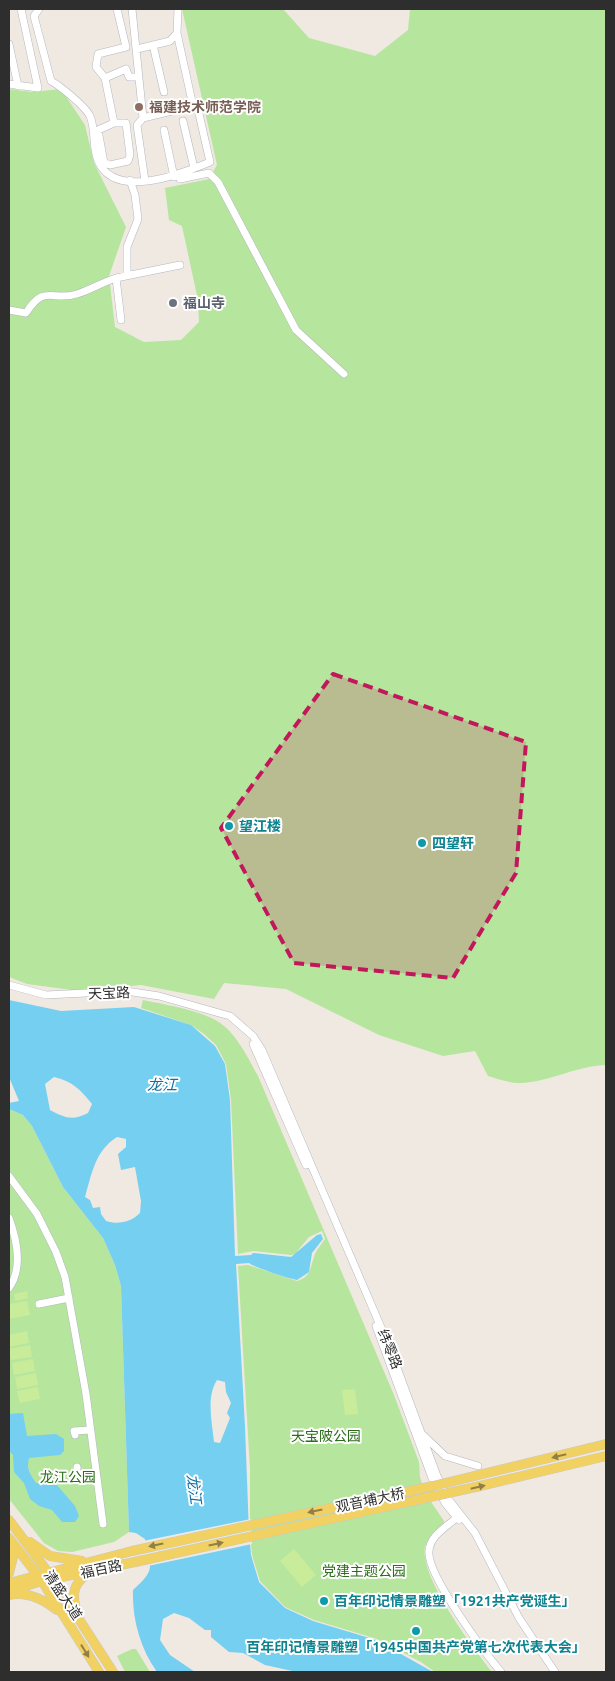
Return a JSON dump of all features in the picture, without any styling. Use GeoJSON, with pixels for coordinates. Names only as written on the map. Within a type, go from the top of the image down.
{"type":"FeatureCollection","features":[{"type":"Feature","properties":{"kind":"main road","name":"观音埔大桥"},"geometry":{"type":"LineString","coordinates":[[132,1551],[433,1486],[606,1444]]}},
{"type":"Feature","properties":{"kind":"main road","name":"观音埔大桥"},"geometry":{"type":"LineString","coordinates":[[135,1562],[480,1486],[606,1456]]}},
{"type":"Feature","properties":{"kind":"main road","name":"清盛大道"},"geometry":{"type":"LineString","coordinates":[[9,1520],[50,1575],[113,1672]]}},
{"type":"Feature","properties":{"kind":"main road","name":"清盛大道"},"geometry":{"type":"LineString","coordinates":[[9,1538],[39,1577],[99,1672]]}},
{"type":"Feature","properties":{"kind":"main road"},"geometry":{"type":"LineString","coordinates":[[23,1538],[50,1556],[62,1559],[95,1560]]}},
{"type":"Feature","properties":{"kind":"main road"},"geometry":{"type":"LineString","coordinates":[[9,1548],[13,1557],[9,1573]]}},
{"type":"Feature","properties":{"kind":"main road","name":"福百路"},"geometry":{"type":"LineString","coordinates":[[50,1575],[95,1560],[132,1551]]}},
{"type":"Feature","properties":{"kind":"main road","name":"福百路"},"geometry":{"type":"LineString","coordinates":[[9,1582],[135,1562]]}},
{"type":"Feature","properties":{"kind":"main road"},"geometry":{"type":"LineString","coordinates":[[84,1627],[75,1609],[74,1591],[79,1581],[92,1570]]}},
{"type":"Feature","properties":{"kind":"main road","name":"福百路"},"geometry":{"type":"LineString","coordinates":[[9,1591],[39,1577]]}},
{"type":"Feature","properties":{"kind":"main road"},"geometry":{"type":"LineString","coordinates":[[9,1595],[23,1594],[40,1599],[56,1609],[65,1618]]}},
{"type":"Feature","properties":{"kind":"street"},"geometry":{"type":"LineString","coordinates":[[9,84],[38,88],[21,9]]}},
{"type":"Feature","properties":{"kind":"street"},"geometry":{"type":"LineString","coordinates":[[39,9],[34,16],[50,80],[64,89],[89,116],[98,161],[106,171],[120,179],[162,183],[209,173],[218,182],[296,330],[344,374]]}},
{"type":"Feature","properties":{"kind":"street"},"geometry":{"type":"LineString","coordinates":[[114,123],[105,78],[96,68],[98,54],[126,47],[117,9]]}},
{"type":"Feature","properties":{"kind":"street"},"geometry":{"type":"LineString","coordinates":[[132,9],[143,118]]}},
{"type":"Feature","properties":{"kind":"street"},"geometry":{"type":"LineString","coordinates":[[178,9],[177,33],[193,106]]}},
{"type":"Feature","properties":{"kind":"street"},"geometry":{"type":"LineString","coordinates":[[137,49],[170,41],[177,33]]}},
{"type":"Feature","properties":{"kind":"street"},"geometry":{"type":"LineString","coordinates":[[9,44],[18,86]]}},
{"type":"Feature","properties":{"kind":"street"},"geometry":{"type":"LineString","coordinates":[[153,45],[164,92]]}},
{"type":"Feature","properties":{"kind":"street"},"geometry":{"type":"LineString","coordinates":[[105,78],[126,70],[129,77],[138,77]]}},
{"type":"Feature","properties":{"kind":"street"},"geometry":{"type":"LineString","coordinates":[[197,105],[210,162],[174,177],[143,182],[137,125],[143,118],[197,105]]}},
{"type":"Feature","properties":{"kind":"street"},"geometry":{"type":"LineString","coordinates":[[183,121],[194,168]]}},
{"type":"Feature","properties":{"kind":"street"},"geometry":{"type":"LineString","coordinates":[[126,122],[130,155],[128,161],[110,165],[104,163],[98,130],[114,123],[126,122]]}},
{"type":"Feature","properties":{"kind":"street"},"geometry":{"type":"LineString","coordinates":[[164,130],[174,177]]}},
{"type":"Feature","properties":{"kind":"street"},"geometry":{"type":"LineString","coordinates":[[127,275],[127,247],[138,219],[135,195],[130,180]]}},
{"type":"Feature","properties":{"kind":"street"},"geometry":{"type":"LineString","coordinates":[[9,310],[26,313],[35,299],[45,296],[76,295],[116,278],[180,264]]}},
{"type":"Feature","properties":{"kind":"street"},"geometry":{"type":"LineString","coordinates":[[116,278],[121,320]]}},
{"type":"Feature","properties":{"kind":"street","name":"天宝路"},"geometry":{"type":"LineString","coordinates":[[9,984],[46,995],[126,991],[146,994],[217,1012],[235,1021]]}},
{"type":"Feature","properties":{"kind":"street","name":"天宝路"},"geometry":{"type":"LineString","coordinates":[[9,988],[46,998],[126,994],[145,996],[235,1021]]}},
{"type":"Feature","properties":{"kind":"street","name":"纬零路"},"geometry":{"type":"LineString","coordinates":[[235,1021],[253,1036],[262,1050],[389,1346],[429,1457],[449,1500],[475,1533],[519,1618],[555,1672]]}},
{"type":"Feature","properties":{"kind":"street","name":"纬零路"},"geometry":{"type":"LineString","coordinates":[[235,1021],[257,1051],[378,1331],[432,1478],[444,1503],[472,1535],[485,1556],[516,1619],[550,1672]]}},
{"type":"Feature","properties":{"kind":"street"},"geometry":{"type":"LineString","coordinates":[[9,1176],[30,1204],[47,1232],[62,1269],[69,1298],[71,1324],[90,1430],[103,1524]]}},
{"type":"Feature","properties":{"kind":"street"},"geometry":{"type":"LineString","coordinates":[[9,1218],[15,1238],[17,1258],[15,1277],[9,1288]]}},
{"type":"Feature","properties":{"kind":"street"},"geometry":{"type":"LineString","coordinates":[[39,1304],[69,1298]]}},
{"type":"Feature","properties":{"kind":"street"},"geometry":{"type":"LineString","coordinates":[[75,1435],[74,1431],[90,1430]]}},
{"type":"Feature","properties":{"kind":"street"},"geometry":{"type":"LineString","coordinates":[[422,1434],[445,1456],[478,1466]]}},
{"type":"Feature","properties":{"kind":"street"},"geometry":{"type":"LineString","coordinates":[[77,1467],[77,1474],[95,1474]]}},
{"type":"Feature","properties":{"kind":"street"},"geometry":{"type":"LineString","coordinates":[[455,1519],[436,1536],[428,1552],[430,1559],[456,1611],[501,1672]]}},
{"type":"Feature","properties":{"kind":"highlighted area"},"geometry":{"type":"Polygon","coordinates":[[[333,674],[526,742],[516,873],[453,978],[294,963],[221,828],[333,674]]]}},
{"type":"Feature","properties":{"kind":"green space"},"geometry":{"type":"Polygon","coordinates":[[[182,9],[283,9],[309,38],[375,56],[408,30],[410,9],[606,9],[606,1065],[585,1068],[533,1082],[514,1083],[488,1076],[475,1051],[443,1056],[379,1035],[286,989],[224,983],[214,999],[141,985],[79,991],[27,984],[9,977],[9,89],[32,92],[61,89],[85,125],[94,163],[126,227],[109,276],[115,327],[144,342],[181,340],[199,322],[198,300],[182,226],[169,220],[165,188],[209,179],[217,165],[182,9]]]}},
{"type":"Feature","properties":{"kind":"green space","name":"天宝陂公园"},"geometry":{"type":"Polygon","coordinates":[[[143,1000],[190,1010],[217,1021],[236,1038],[258,1076],[394,1395],[419,1462],[420,1477],[425,1493],[444,1521],[443,1527],[425,1546],[425,1559],[430,1575],[449,1611],[492,1672],[435,1672],[421,1662],[377,1639],[314,1620],[285,1607],[260,1581],[252,1555],[250,1533],[250,1469],[238,1266],[248,1265],[297,1281],[307,1275],[316,1252],[325,1239],[322,1231],[309,1237],[295,1254],[291,1255],[253,1251],[238,1254],[231,1100],[226,1064],[216,1045],[204,1034],[191,1025],[141,1008],[143,1000]]]}},
{"type":"Feature","properties":{"kind":"green space","name":"龙江公园"},"geometry":{"type":"Polygon","coordinates":[[[9,1109],[23,1115],[32,1126],[63,1187],[103,1238],[115,1265],[121,1286],[129,1532],[114,1542],[72,1552],[58,1551],[44,1543],[9,1499],[9,1109]]]}},
{"type":"Feature","properties":{"kind":"green space"},"geometry":{"type":"Polygon","coordinates":[[[27,1291],[28,1298],[15,1301],[14,1294],[27,1291]]]}},
{"type":"Feature","properties":{"kind":"green space"},"geometry":{"type":"Polygon","coordinates":[[[27,1301],[30,1315],[9,1319],[9,1304],[27,1301]]]}},
{"type":"Feature","properties":{"kind":"green space"},"geometry":{"type":"Polygon","coordinates":[[[27,1331],[29,1343],[9,1347],[9,1335],[27,1331]]]}},
{"type":"Feature","properties":{"kind":"green space"},"geometry":{"type":"Polygon","coordinates":[[[30,1345],[32,1357],[11,1360],[9,1349],[30,1345]]]}},
{"type":"Feature","properties":{"kind":"green space"},"geometry":{"type":"Polygon","coordinates":[[[33,1359],[35,1371],[14,1375],[12,1363],[33,1359]]]}},
{"type":"Feature","properties":{"kind":"green space"},"geometry":{"type":"Polygon","coordinates":[[[36,1373],[38,1385],[17,1389],[15,1377],[36,1373]]]}},
{"type":"Feature","properties":{"kind":"green space"},"geometry":{"type":"Polygon","coordinates":[[[38,1387],[40,1399],[20,1403],[17,1391],[38,1387]]]}},
{"type":"Feature","properties":{"kind":"green space"},"geometry":{"type":"Polygon","coordinates":[[[355,1389],[358,1414],[345,1415],[342,1390],[355,1389]]]}},
{"type":"Feature","properties":{"kind":"green space"},"geometry":{"type":"Polygon","coordinates":[[[294,1549],[316,1575],[302,1587],[280,1561],[294,1549]]]}},
{"type":"Feature","properties":{"kind":"green space"},"geometry":{"type":"Polygon","coordinates":[[[136,1649],[150,1672],[125,1672],[117,1656],[136,1649]]]}},
{"type":"Feature","properties":{"kind":"water","name":"龙江"},"geometry":{"type":"Polygon","coordinates":[[[9,1000],[61,1011],[134,1007],[191,1025],[215,1046],[225,1064],[230,1100],[235,1256],[251,1255],[253,1253],[291,1257],[317,1235],[321,1234],[323,1239],[312,1253],[309,1272],[297,1280],[264,1270],[249,1263],[236,1264],[249,1533],[251,1555],[259,1582],[285,1608],[313,1621],[376,1640],[433,1672],[297,1672],[265,1665],[243,1653],[229,1652],[211,1637],[211,1630],[205,1630],[189,1618],[174,1613],[163,1619],[160,1640],[170,1655],[195,1672],[157,1672],[146,1653],[138,1633],[134,1612],[133,1590],[148,1573],[150,1563],[145,1539],[136,1533],[129,1532],[121,1286],[115,1265],[103,1238],[63,1187],[32,1126],[23,1115],[9,1109],[9,1103],[19,1101],[9,1077],[9,1000]],[[54,1077],[45,1084],[50,1110],[69,1118],[88,1113],[92,1104],[84,1094],[71,1084],[54,1077]],[[117,1137],[95,1163],[85,1197],[90,1200],[93,1208],[100,1207],[101,1214],[106,1221],[120,1223],[129,1221],[140,1213],[141,1201],[135,1167],[121,1170],[118,1154],[126,1147],[126,1139],[117,1137]],[[217,1380],[211,1402],[212,1426],[214,1442],[220,1443],[230,1418],[227,1413],[231,1403],[226,1392],[225,1382],[217,1380]]]}},
{"type":"Feature","properties":{"kind":"water"},"geometry":{"type":"Polygon","coordinates":[[[23,1413],[27,1436],[56,1434],[64,1439],[64,1451],[60,1455],[29,1458],[28,1468],[36,1483],[57,1485],[75,1506],[79,1516],[75,1522],[62,1522],[52,1510],[39,1506],[30,1499],[24,1483],[14,1472],[13,1455],[9,1451],[9,1414],[23,1413]]]}},
{"type":"Feature","properties":{"kind":"pier"},"geometry":{"type":"Polygon","coordinates":[[[251,1519],[252,1544],[148,1566],[143,1541],[251,1519]]]}},
{"type":"Feature","properties":{"kind":"place","name":"福建技术师范学院"},"geometry":{"type":"Point","coordinates":[139,107]}},
{"type":"Feature","properties":{"kind":"place","name":"福山寺"},"geometry":{"type":"Point","coordinates":[173,303]}},
{"type":"Feature","properties":{"kind":"place","name":"望江楼"},"geometry":{"type":"Point","coordinates":[229,826]}},
{"type":"Feature","properties":{"kind":"place","name":"四望轩"},"geometry":{"type":"Point","coordinates":[422,843]}},
{"type":"Feature","properties":{"kind":"place","name":"百年印记情景雕塑「1921共产党诞生」"},"geometry":{"type":"Point","coordinates":[324,1601]}},
{"type":"Feature","properties":{"kind":"place","name":"百年印记情景雕塑「1945中国共产党第七次代表大会」"},"geometry":{"type":"Point","coordinates":[416,1631]}},
{"type":"Feature","properties":{"kind":"park label","name":"党建主题公园"},"geometry":{"type":"Point","coordinates":[364,1571]}}]}
